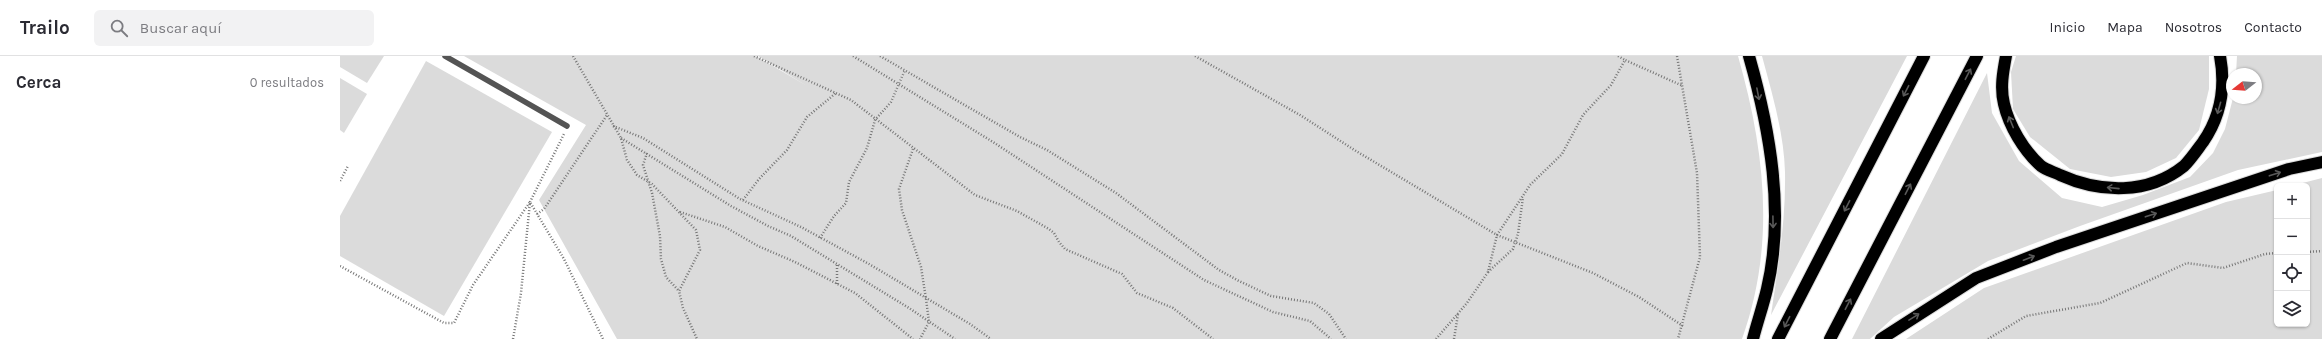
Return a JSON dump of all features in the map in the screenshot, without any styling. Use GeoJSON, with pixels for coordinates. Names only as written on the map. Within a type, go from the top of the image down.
{"type":"FeatureCollection","features":[{"type":"Feature","properties":{"kind":"highway"},"geometry":{"type":"LineString","coordinates":[[1749,56],[1756,82],[1772,161],[1774,227],[1767,288],[1753,339]]}},
{"type":"Feature","properties":{"kind":"highway"},"geometry":{"type":"LineString","coordinates":[[1778,339],[1924,56]]}},
{"type":"Feature","properties":{"kind":"highway"},"geometry":{"type":"LineString","coordinates":[[1830,339],[1977,56]]}},
{"type":"Feature","properties":{"kind":"highway"},"geometry":{"type":"LineString","coordinates":[[2006,56],[2002,81],[2004,104],[2011,126],[2042,167],[2082,185],[2121,189],[2144,185],[2165,177],[2184,165],[2198,148],[2213,127],[2221,104],[2224,79],[2220,56]]}},
{"type":"Feature","properties":{"kind":"highway"},"geometry":{"type":"LineString","coordinates":[[1881,339],[1976,278],[2079,240],[2289,169],[2322,162]]}},
{"type":"Feature","properties":{"kind":"lane"},"geometry":{"type":"LineString","coordinates":[[445,56],[567,126]]}},
{"type":"Feature","properties":{"kind":"path"},"geometry":{"type":"LineString","coordinates":[[573,56],[621,138],[627,160],[637,175],[649,182],[696,230],[700,250],[679,292]]}},
{"type":"Feature","properties":{"kind":"path"},"geometry":{"type":"LineString","coordinates":[[754,56],[764,62],[851,100],[875,120],[975,195],[1017,211],[1054,232],[1059,242],[1066,249],[1122,274],[1138,293],[1173,308],[1214,339]]}},
{"type":"Feature","properties":{"kind":"path"},"geometry":{"type":"LineString","coordinates":[[853,56],[993,142],[1204,280],[1273,312],[1310,321],[1331,339]]}},
{"type":"Feature","properties":{"kind":"path"},"geometry":{"type":"LineString","coordinates":[[880,56],[1020,137],[1047,150],[1116,193],[1226,274],[1271,296],[1314,303],[1329,314],[1346,339]]}},
{"type":"Feature","properties":{"kind":"path"},"geometry":{"type":"LineString","coordinates":[[1195,56],[1300,115],[1356,151],[1497,234],[1593,273],[1639,297],[1683,326]]}},
{"type":"Feature","properties":{"kind":"path"},"geometry":{"type":"LineString","coordinates":[[1618,56],[1683,86]]}},
{"type":"Feature","properties":{"kind":"path"},"geometry":{"type":"LineString","coordinates":[[1678,56],[1697,173],[1700,257],[1683,326],[1678,339]]}},
{"type":"Feature","properties":{"kind":"path"},"geometry":{"type":"LineString","coordinates":[[1488,272],[1497,234],[1530,185],[1562,154],[1583,115],[1610,85],[1625,60]]}},
{"type":"Feature","properties":{"kind":"path"},"geometry":{"type":"LineString","coordinates":[[820,238],[834,216],[846,203],[849,182],[867,148],[875,120],[891,102],[905,70]]}},
{"type":"Feature","properties":{"kind":"path"},"geometry":{"type":"LineString","coordinates":[[743,200],[759,179],[786,150],[807,117],[836,93]]}},
{"type":"Feature","properties":{"kind":"path"},"geometry":{"type":"LineString","coordinates":[[537,214],[544,209],[607,114]]}},
{"type":"Feature","properties":{"kind":"path"},"geometry":{"type":"LineString","coordinates":[[340,266],[444,323],[454,323],[473,285],[530,202],[559,146],[567,126]]}},
{"type":"Feature","properties":{"kind":"path"},"geometry":{"type":"LineString","coordinates":[[613,126],[643,138],[743,200],[820,238],[970,324],[991,339]]}},
{"type":"Feature","properties":{"kind":"path"},"geometry":{"type":"LineString","coordinates":[[621,138],[706,191],[768,226],[790,236],[955,339]]}},
{"type":"Feature","properties":{"kind":"path"},"geometry":{"type":"LineString","coordinates":[[913,148],[899,189],[902,210],[921,267],[926,299],[929,322],[920,339]]}},
{"type":"Feature","properties":{"kind":"path"},"geometry":{"type":"LineString","coordinates":[[647,153],[643,165],[649,182],[656,212],[661,259],[666,277],[679,292],[683,308],[697,339]]}},
{"type":"Feature","properties":{"kind":"path"},"geometry":{"type":"LineString","coordinates":[[340,181],[348,166]]}},
{"type":"Feature","properties":{"kind":"path"},"geometry":{"type":"LineString","coordinates":[[1436,339],[1458,314],[1488,272],[1513,249],[1516,242],[1523,197]]}},
{"type":"Feature","properties":{"kind":"path"},"geometry":{"type":"LineString","coordinates":[[530,202],[564,259],[603,339]]}},
{"type":"Feature","properties":{"kind":"path"},"geometry":{"type":"LineString","coordinates":[[513,339],[521,293],[530,202]]}},
{"type":"Feature","properties":{"kind":"path"},"geometry":{"type":"LineString","coordinates":[[679,212],[725,227],[758,246],[795,262],[855,293],[912,339]]}},
{"type":"Feature","properties":{"kind":"path"},"geometry":{"type":"LineString","coordinates":[[2310,252],[2322,251]]}},
{"type":"Feature","properties":{"kind":"path"},"geometry":{"type":"LineString","coordinates":[[1988,339],[2026,316],[2100,303],[2187,263],[2223,268],[2265,254],[2274,253]]}},
{"type":"Feature","properties":{"kind":"path"},"geometry":{"type":"LineString","coordinates":[[837,265],[837,284]]}},
{"type":"Feature","properties":{"kind":"path"},"geometry":{"type":"LineString","coordinates":[[1454,339],[1458,314]]}},
{"type":"Feature","properties":{"kind":"shaded area"},"geometry":{"type":"Polygon","coordinates":[[[340,56],[384,56],[367,83],[340,67],[340,56]]]}},
{"type":"Feature","properties":{"kind":"shaded area"},"geometry":{"type":"Polygon","coordinates":[[[464,56],[756,56],[807,86],[758,56],[1738,56],[1755,127],[1760,162],[1763,198],[1763,233],[1760,268],[1753,303],[1742,339],[617,339],[539,200],[586,125],[464,56]]]}},
{"type":"Feature","properties":{"kind":"shaded area"},"geometry":{"type":"Polygon","coordinates":[[[1762,56],[1907,56],[1771,315],[1783,226],[1785,172],[1780,128],[1762,56]]]}},
{"type":"Feature","properties":{"kind":"shaded area"},"geometry":{"type":"Polygon","coordinates":[[[2016,56],[2209,56],[2209,89],[2199,130],[2176,158],[2146,172],[2111,177],[2070,169],[2030,137],[2013,109],[2011,72],[2016,56]]]}},
{"type":"Feature","properties":{"kind":"shaded area"},"geometry":{"type":"Polygon","coordinates":[[[2237,56],[2322,56],[2322,152],[2238,170],[2080,226],[1988,261],[1894,317],[1870,339],[1852,339],[1987,73],[1992,113],[2019,161],[2062,198],[2102,207],[2143,195],[2190,177],[2213,153],[2225,129],[2231,104],[2262,104],[2262,68],[2236,68],[2237,56]]]}},
{"type":"Feature","properties":{"kind":"shaded area"},"geometry":{"type":"Polygon","coordinates":[[[426,61],[552,132],[444,316],[340,256],[340,216],[426,61]]]}},
{"type":"Feature","properties":{"kind":"shaded area"},"geometry":{"type":"Polygon","coordinates":[[[340,78],[367,94],[344,133],[340,130],[340,78]]]}},
{"type":"Feature","properties":{"kind":"shaded area"},"geometry":{"type":"Polygon","coordinates":[[[2322,178],[2322,339],[1906,339],[1984,288],[2226,202],[2274,191],[2274,327],[2310,327],[2310,183],[2303,183],[2322,178]]]}}]}
